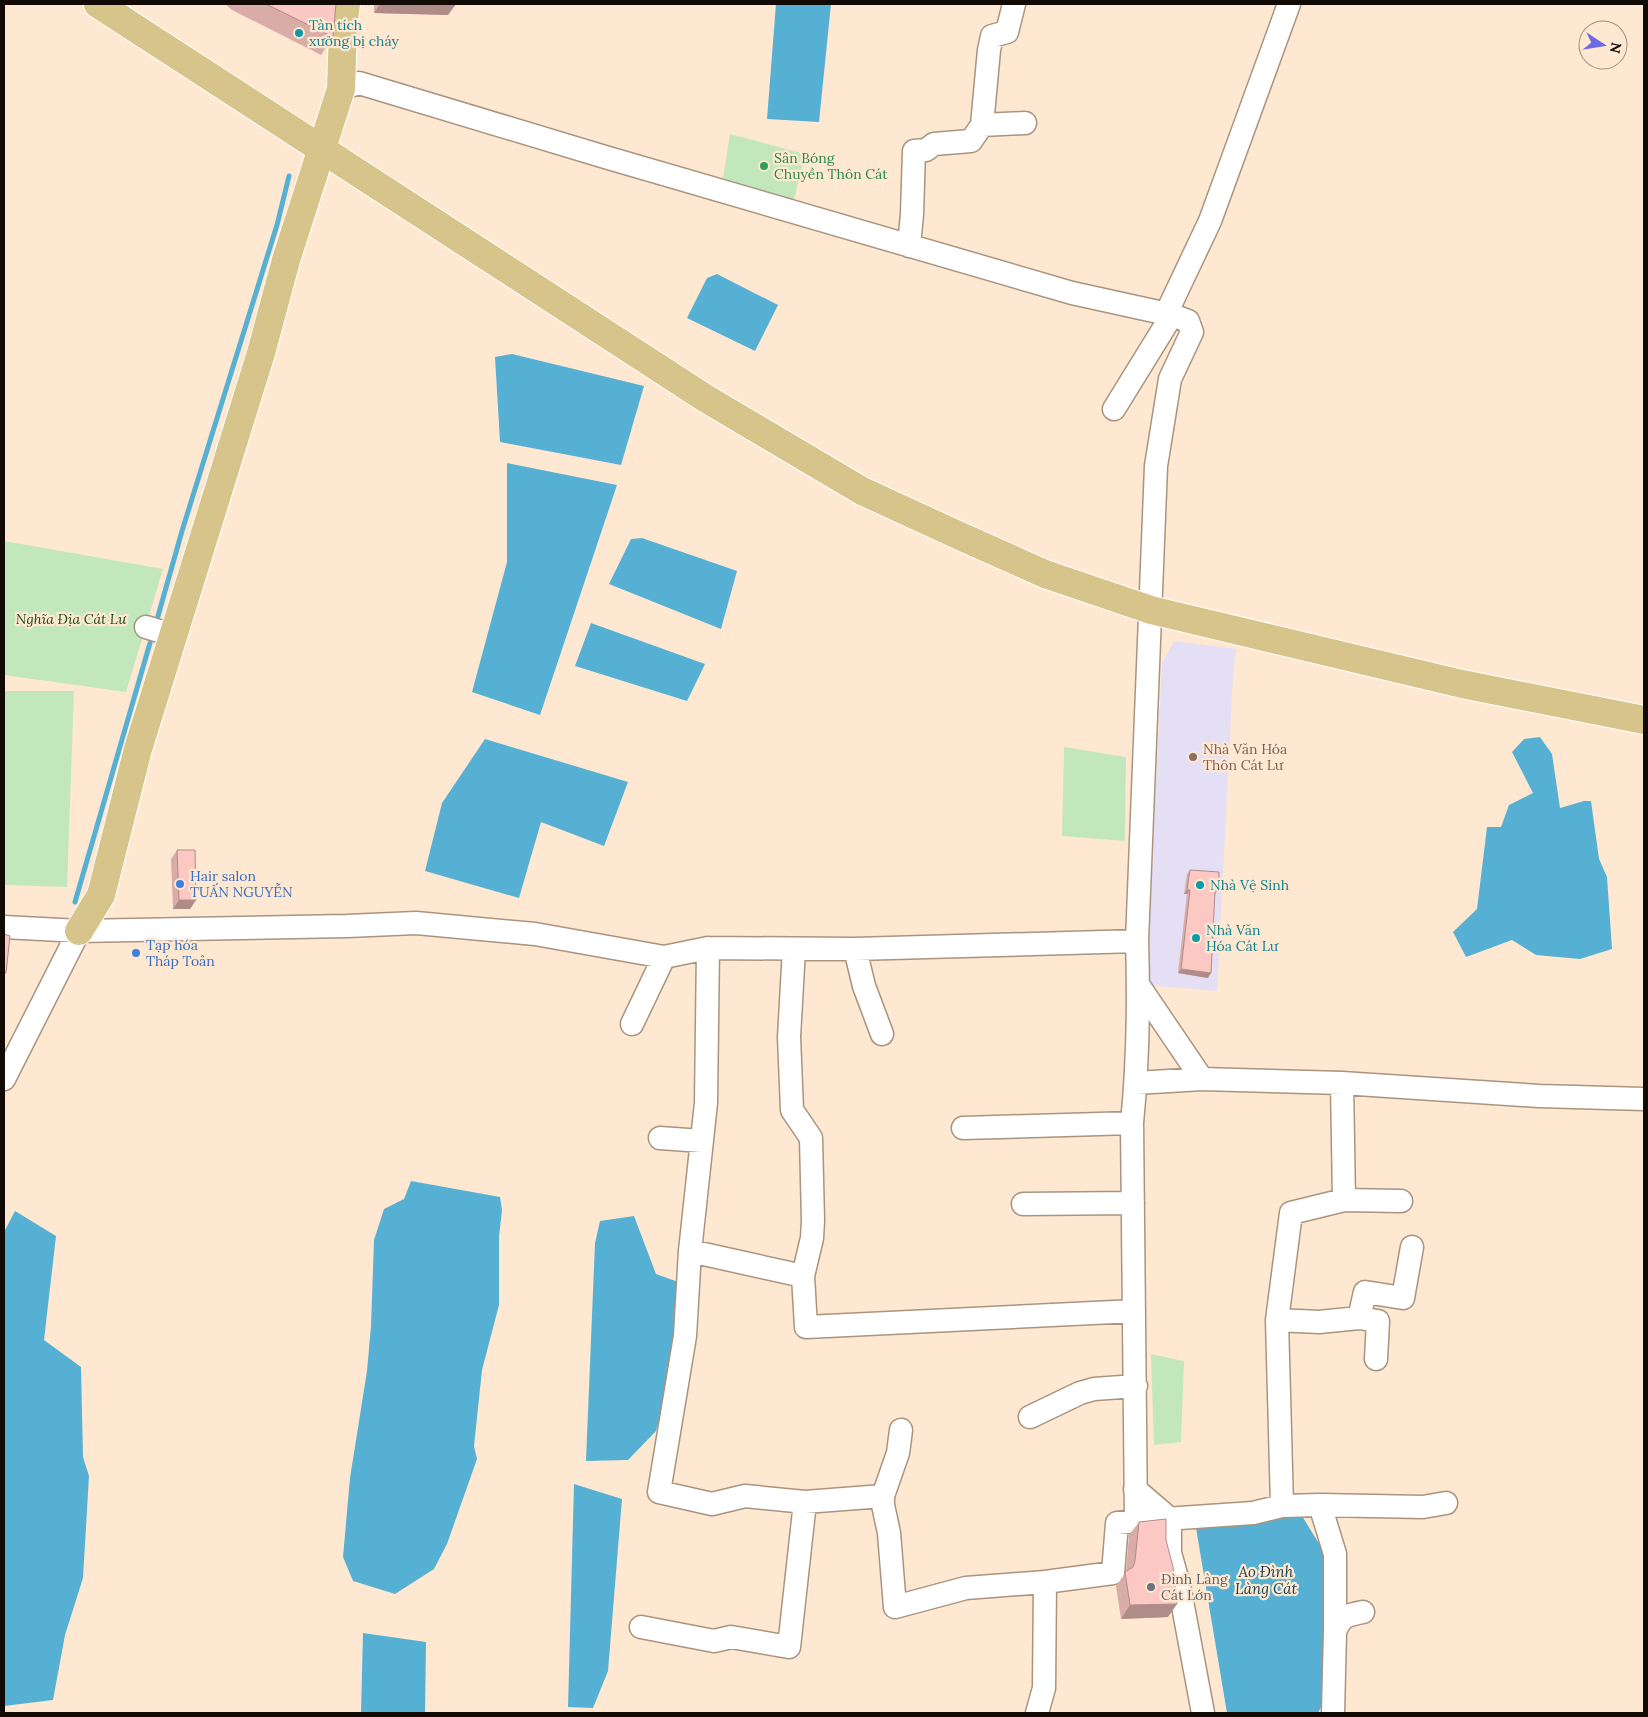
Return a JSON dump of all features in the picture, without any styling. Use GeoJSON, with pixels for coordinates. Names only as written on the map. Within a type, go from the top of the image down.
{"type":"FeatureCollection","features":[{"type":"Feature","properties":{"kind":"main road"},"geometry":{"type":"LineString","coordinates":[[98,4],[705,398],[862,491],[1045,574],[1151,610],[1462,684],[1644,720]]}},
{"type":"Feature","properties":{"kind":"main road"},"geometry":{"type":"LineString","coordinates":[[79,931],[101,895],[133,766],[172,635],[261,353],[286,260],[323,150],[350,86],[342,60],[346,4]]}},
{"type":"Feature","properties":{"kind":"street"},"geometry":{"type":"LineString","coordinates":[[909,246],[914,151],[926,150],[934,144],[971,141],[982,125],[992,36],[1007,32],[1014,4]]}},
{"type":"Feature","properties":{"kind":"street"},"geometry":{"type":"LineString","coordinates":[[1114,409],[1169,314],[1210,221],[1289,4]]}},
{"type":"Feature","properties":{"kind":"street"},"geometry":{"type":"LineString","coordinates":[[350,86],[1072,294],[1169,314],[1188,321],[1192,332],[1170,378],[1156,466],[1151,610],[1147,839],[1137,942],[1139,986],[1136,1083],[1132,1123],[1136,1521]]}},
{"type":"Feature","properties":{"kind":"street"},"geometry":{"type":"LineString","coordinates":[[982,125],[1025,123]]}},
{"type":"Feature","properties":{"kind":"street"},"geometry":{"type":"LineString","coordinates":[[146,627],[172,635]]}},
{"type":"Feature","properties":{"kind":"street"},"geometry":{"type":"LineString","coordinates":[[101,895],[120,930]]}},
{"type":"Feature","properties":{"kind":"street"},"geometry":{"type":"LineString","coordinates":[[4,927],[79,931],[416,923],[535,934],[664,957],[708,948],[856,949],[1137,942]]}},
{"type":"Feature","properties":{"kind":"street"},"geometry":{"type":"LineString","coordinates":[[4,1079],[79,931]]}},
{"type":"Feature","properties":{"kind":"street"},"geometry":{"type":"LineString","coordinates":[[708,948],[706,1103],[690,1251],[685,1336],[659,1492],[712,1504],[745,1496],[805,1502],[883,1496]]}},
{"type":"Feature","properties":{"kind":"street"},"geometry":{"type":"LineString","coordinates":[[794,949],[789,1037],[792,1110],[811,1138],[813,1222],[812,1238],[803,1276],[806,1327],[1134,1311]]}},
{"type":"Feature","properties":{"kind":"street"},"geometry":{"type":"LineString","coordinates":[[856,949],[864,986],[882,1034]]}},
{"type":"Feature","properties":{"kind":"street"},"geometry":{"type":"LineString","coordinates":[[632,1024],[664,957]]}},
{"type":"Feature","properties":{"kind":"street"},"geometry":{"type":"LineString","coordinates":[[1139,986],[1202,1079]]}},
{"type":"Feature","properties":{"kind":"street"},"geometry":{"type":"LineString","coordinates":[[1136,1083],[1202,1079],[1342,1082],[1539,1096],[1644,1100]]}},
{"type":"Feature","properties":{"kind":"street"},"geometry":{"type":"LineString","coordinates":[[1342,1082],[1344,1200]]}},
{"type":"Feature","properties":{"kind":"street"},"geometry":{"type":"LineString","coordinates":[[964,1128],[1132,1123]]}},
{"type":"Feature","properties":{"kind":"street"},"geometry":{"type":"LineString","coordinates":[[660,1138],[702,1141]]}},
{"type":"Feature","properties":{"kind":"street"},"geometry":{"type":"LineString","coordinates":[[1282,1506],[1278,1320],[1291,1213],[1344,1200],[1401,1201]]}},
{"type":"Feature","properties":{"kind":"street"},"geometry":{"type":"LineString","coordinates":[[1022,1204],[1133,1202]]}},
{"type":"Feature","properties":{"kind":"street"},"geometry":{"type":"LineString","coordinates":[[1359,1318],[1365,1292],[1403,1298],[1412,1247]]}},
{"type":"Feature","properties":{"kind":"street"},"geometry":{"type":"LineString","coordinates":[[690,1251],[803,1276]]}},
{"type":"Feature","properties":{"kind":"street"},"geometry":{"type":"LineString","coordinates":[[1278,1320],[1319,1322],[1359,1318],[1378,1320],[1376,1359]]}},
{"type":"Feature","properties":{"kind":"street"},"geometry":{"type":"LineString","coordinates":[[1030,1416],[1080,1393],[1094,1389],[1136,1386]]}},
{"type":"Feature","properties":{"kind":"street"},"geometry":{"type":"LineString","coordinates":[[901,1430],[898,1453],[883,1496],[889,1533],[895,1607],[966,1588],[1045,1582],[1113,1573],[1116,1523],[1253,1513],[1282,1506],[1423,1507],[1446,1503]]}},
{"type":"Feature","properties":{"kind":"street"},"geometry":{"type":"LineString","coordinates":[[1135,1489],[1170,1518]]}},
{"type":"Feature","properties":{"kind":"street"},"geometry":{"type":"LineString","coordinates":[[648,1632],[714,1641],[731,1637],[789,1647],[805,1502]]}},
{"type":"Feature","properties":{"kind":"street"},"geometry":{"type":"LineString","coordinates":[[1320,1505],[1335,1554],[1333,1713]]}},
{"type":"Feature","properties":{"kind":"street"},"geometry":{"type":"LineString","coordinates":[[1170,1518],[1170,1553],[1179,1585],[1204,1713]]}},
{"type":"Feature","properties":{"kind":"street"},"geometry":{"type":"LineString","coordinates":[[1037,1713],[1044,1688],[1045,1582]]}},
{"type":"Feature","properties":{"kind":"street"},"geometry":{"type":"LineString","coordinates":[[1335,1632],[1339,1622],[1347,1615],[1364,1612]]}},
{"type":"Feature","properties":{"kind":"shaded area","name":"Nhà Văn Hóa Thôn Cát Lư"},"geometry":{"type":"Polygon","coordinates":[[[1174,641],[1236,649],[1217,991],[1146,985],[1162,664],[1174,641]]]}},
{"type":"Feature","properties":{"kind":"green space","name":"Sân Bóng Chuyền Thôn Cát"},"geometry":{"type":"Polygon","coordinates":[[[730,134],[805,154],[794,200],[723,178],[730,134]]]}},
{"type":"Feature","properties":{"kind":"green space","name":"Nghĩa Địa Cát Lư"},"geometry":{"type":"Polygon","coordinates":[[[4,541],[163,569],[126,692],[4,675],[4,541]]]}},
{"type":"Feature","properties":{"kind":"green space"},"geometry":{"type":"Polygon","coordinates":[[[4,691],[74,691],[67,887],[4,885],[4,691]]]}},
{"type":"Feature","properties":{"kind":"green space"},"geometry":{"type":"Polygon","coordinates":[[[1064,747],[1126,757],[1125,841],[1062,836],[1064,747]]]}},
{"type":"Feature","properties":{"kind":"green space"},"geometry":{"type":"Polygon","coordinates":[[[1151,1354],[1184,1361],[1181,1442],[1154,1445],[1151,1354]]]}},
{"type":"Feature","properties":{"kind":"water"},"geometry":{"type":"Polygon","coordinates":[[[776,4],[831,4],[819,122],[767,119],[776,4]]]}},
{"type":"Feature","properties":{"kind":"water"},"geometry":{"type":"Polygon","coordinates":[[[717,274],[778,305],[755,351],[687,318],[707,278],[717,274]]]}},
{"type":"Feature","properties":{"kind":"water"},"geometry":{"type":"Polygon","coordinates":[[[512,354],[644,386],[621,465],[500,442],[495,357],[512,354]]]}},
{"type":"Feature","properties":{"kind":"water"},"geometry":{"type":"Polygon","coordinates":[[[507,463],[617,485],[540,715],[472,692],[507,562],[507,463]]]}},
{"type":"Feature","properties":{"kind":"water"},"geometry":{"type":"Polygon","coordinates":[[[642,538],[737,571],[721,629],[609,584],[631,539],[642,538]]]}},
{"type":"Feature","properties":{"kind":"water"},"geometry":{"type":"Polygon","coordinates":[[[591,623],[705,664],[687,701],[575,666],[591,623]]]}},
{"type":"Feature","properties":{"kind":"water"},"geometry":{"type":"Polygon","coordinates":[[[1540,737],[1552,754],[1560,808],[1584,801],[1591,801],[1599,859],[1607,877],[1612,949],[1580,959],[1536,955],[1512,940],[1466,957],[1453,932],[1477,909],[1487,827],[1501,827],[1509,805],[1533,793],[1512,752],[1524,739],[1540,737]]]}},
{"type":"Feature","properties":{"kind":"water"},"geometry":{"type":"Polygon","coordinates":[[[485,739],[628,782],[604,846],[541,822],[519,898],[425,871],[442,803],[485,739]]]}},
{"type":"Feature","properties":{"kind":"water"},"geometry":{"type":"Polygon","coordinates":[[[411,1181],[500,1197],[502,1210],[499,1237],[499,1305],[482,1370],[474,1446],[477,1459],[447,1544],[434,1569],[395,1594],[353,1581],[343,1557],[350,1478],[367,1371],[371,1326],[374,1240],[384,1209],[404,1199],[411,1181]]]}},
{"type":"Feature","properties":{"kind":"water"},"geometry":{"type":"Polygon","coordinates":[[[15,1211],[56,1236],[44,1340],[81,1367],[83,1457],[89,1476],[83,1578],[65,1635],[53,1700],[4,1706],[4,1232],[15,1211]]]}},
{"type":"Feature","properties":{"kind":"water"},"geometry":{"type":"Polygon","coordinates":[[[634,1216],[656,1274],[681,1283],[671,1374],[656,1431],[628,1460],[586,1461],[595,1243],[600,1221],[634,1216]]]}},
{"type":"Feature","properties":{"kind":"water"},"geometry":{"type":"Polygon","coordinates":[[[574,1484],[622,1499],[608,1671],[593,1708],[568,1707],[574,1484]]]}},
{"type":"Feature","properties":{"kind":"water","name":"Ao Đình Làng Cát"},"geometry":{"type":"Polygon","coordinates":[[[1302,1516],[1326,1555],[1327,1695],[1318,1713],[1227,1713],[1195,1522],[1302,1516]]]}},
{"type":"Feature","properties":{"kind":"water"},"geometry":{"type":"Polygon","coordinates":[[[363,1633],[426,1642],[425,1713],[361,1713],[363,1633]]]}},
{"type":"Feature","properties":{"kind":"building"},"geometry":{"type":"Polygon","coordinates":[[[266,4],[336,4],[333,37],[266,4]]]}},
{"type":"Feature","properties":{"kind":"building"},"geometry":{"type":"Polygon","coordinates":[[[177,850],[195,850],[196,900],[179,900],[177,850]]]}},
{"type":"Feature","properties":{"kind":"building","name":"Nhà Văn Hóa Cát Lư"},"geometry":{"type":"Polygon","coordinates":[[[1190,870],[1219,872],[1219,890],[1215,890],[1211,973],[1181,969],[1190,890],[1187,890],[1190,870]]]}},
{"type":"Feature","properties":{"kind":"building"},"geometry":{"type":"Polygon","coordinates":[[[4,934],[10,936],[6,973],[4,973],[4,934]]]}},
{"type":"Feature","properties":{"kind":"building"},"geometry":{"type":"Polygon","coordinates":[[[1166,1519],[1166,1540],[1173,1567],[1177,1604],[1130,1605],[1125,1572],[1133,1567],[1135,1561],[1139,1522],[1166,1519]]]}},
{"type":"Feature","properties":{"kind":"waterway"},"geometry":{"type":"LineString","coordinates":[[158,616],[182,531],[277,225],[289,176]]}},
{"type":"Feature","properties":{"kind":"waterway"},"geometry":{"type":"LineString","coordinates":[[75,902],[150,643]]}},
{"type":"Feature","properties":{"kind":"place","name":"Tàn tích xưởng bị cháy"},"geometry":{"type":"Point","coordinates":[299,33]}},
{"type":"Feature","properties":{"kind":"place","name":"Sân Bóng Chuyền Thôn Cát"},"geometry":{"type":"Point","coordinates":[764,166]}},
{"type":"Feature","properties":{"kind":"place","name":"Nhà Văn Hóa Thôn Cát Lư"},"geometry":{"type":"Point","coordinates":[1193,757]}},
{"type":"Feature","properties":{"kind":"place","name":"Hair salon TUẤN NGUYỄN"},"geometry":{"type":"Point","coordinates":[180,884]}},
{"type":"Feature","properties":{"kind":"place","name":"Nhà Vệ Sinh"},"geometry":{"type":"Point","coordinates":[1200,885]}},
{"type":"Feature","properties":{"kind":"place","name":"Nhà Văn Hóa Cát Lư"},"geometry":{"type":"Point","coordinates":[1196,938]}},
{"type":"Feature","properties":{"kind":"place","name":"Tạp hóa Tháp Toản"},"geometry":{"type":"Point","coordinates":[136,953]}},
{"type":"Feature","properties":{"kind":"place","name":"Đình Làng Cát Lớn"},"geometry":{"type":"Point","coordinates":[1151,1587]}}]}
